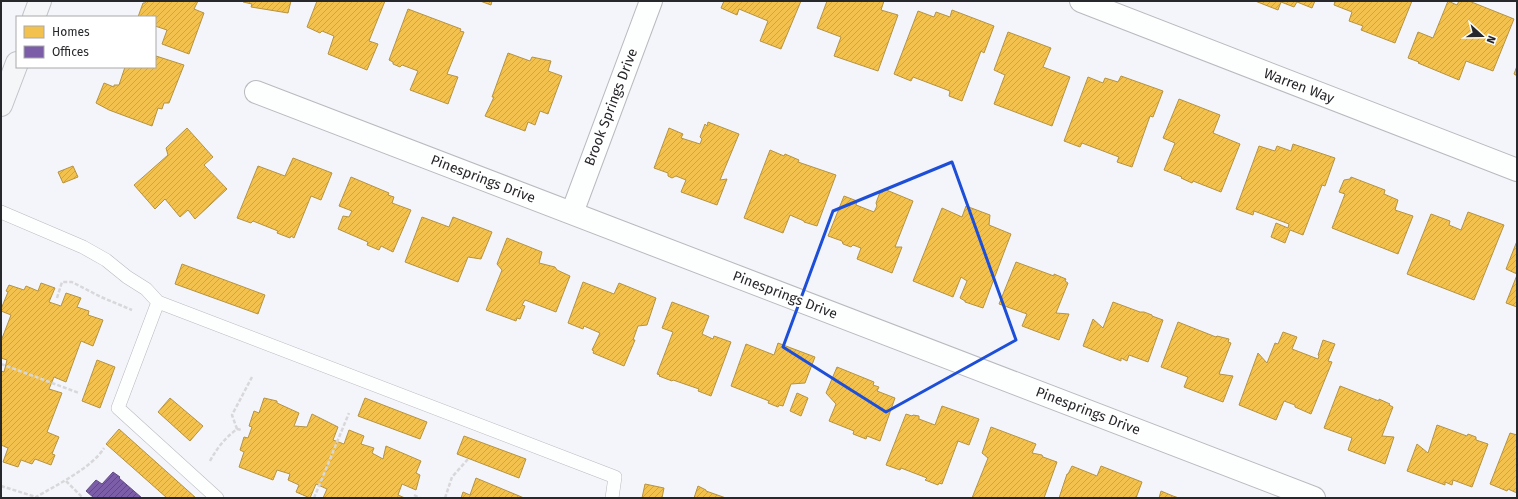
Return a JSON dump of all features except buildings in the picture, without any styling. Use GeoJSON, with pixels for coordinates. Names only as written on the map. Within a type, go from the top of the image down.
{"type":"FeatureCollection","features":[{"type":"Feature","properties":{"kind":"main road"},"geometry":{"type":"LineString","coordinates":[[33,1],[34,16]]}},
{"type":"Feature","properties":{"kind":"main road"},"geometry":{"type":"LineString","coordinates":[[34,16],[40,1]]}},
{"type":"Feature","properties":{"kind":"main road"},"geometry":{"type":"LineString","coordinates":[[1,105],[16,66]]}},
{"type":"Feature","properties":{"kind":"street","name":"Brook Springs Drive"},"geometry":{"type":"LineString","coordinates":[[572,213],[651,1]]}},
{"type":"Feature","properties":{"kind":"street","name":"Warren Way"},"geometry":{"type":"LineString","coordinates":[[1081,1],[1517,170]]}},
{"type":"Feature","properties":{"kind":"street","name":"Pinesprings Drive"},"geometry":{"type":"LineString","coordinates":[[256,92],[1314,498]]}},
{"type":"Feature","properties":{"kind":"lane"},"geometry":{"type":"LineString","coordinates":[[1,212],[83,247],[106,260],[127,277],[146,289],[158,302],[615,477],[612,498]]}},
{"type":"Feature","properties":{"kind":"lane"},"geometry":{"type":"LineString","coordinates":[[158,302],[118,408],[217,498]]}},
{"type":"Feature","properties":{"kind":"path"},"geometry":{"type":"LineString","coordinates":[[57,298],[62,282],[72,282],[101,297],[136,312]]}},
{"type":"Feature","properties":{"kind":"path"},"geometry":{"type":"LineString","coordinates":[[1,364],[79,392]]}},
{"type":"Feature","properties":{"kind":"path"},"geometry":{"type":"LineString","coordinates":[[237,429],[232,415],[252,377]]}},
{"type":"Feature","properties":{"kind":"path"},"geometry":{"type":"LineString","coordinates":[[314,498],[349,413]]}},
{"type":"Feature","properties":{"kind":"path"},"geometry":{"type":"LineString","coordinates":[[210,461],[218,447],[230,434],[237,429],[242,430]]}},
{"type":"Feature","properties":{"kind":"path"},"geometry":{"type":"LineString","coordinates":[[1,486],[36,497],[66,481],[100,455],[104,448]]}},
{"type":"Feature","properties":{"kind":"path"},"geometry":{"type":"LineString","coordinates":[[445,498],[452,477],[469,458]]}},
{"type":"Feature","properties":{"kind":"path"},"geometry":{"type":"LineString","coordinates":[[66,481],[83,498]]}},
{"type":"Feature","properties":{"kind":"path"},"geometry":{"type":"LineString","coordinates":[[414,495],[420,498]]}},
{"type":"Feature","properties":{"kind":"highlighted area"},"geometry":{"type":"Polygon","coordinates":[[[952,162],[1016,340],[886,412],[783,347],[833,211],[952,162]]]}}]}
